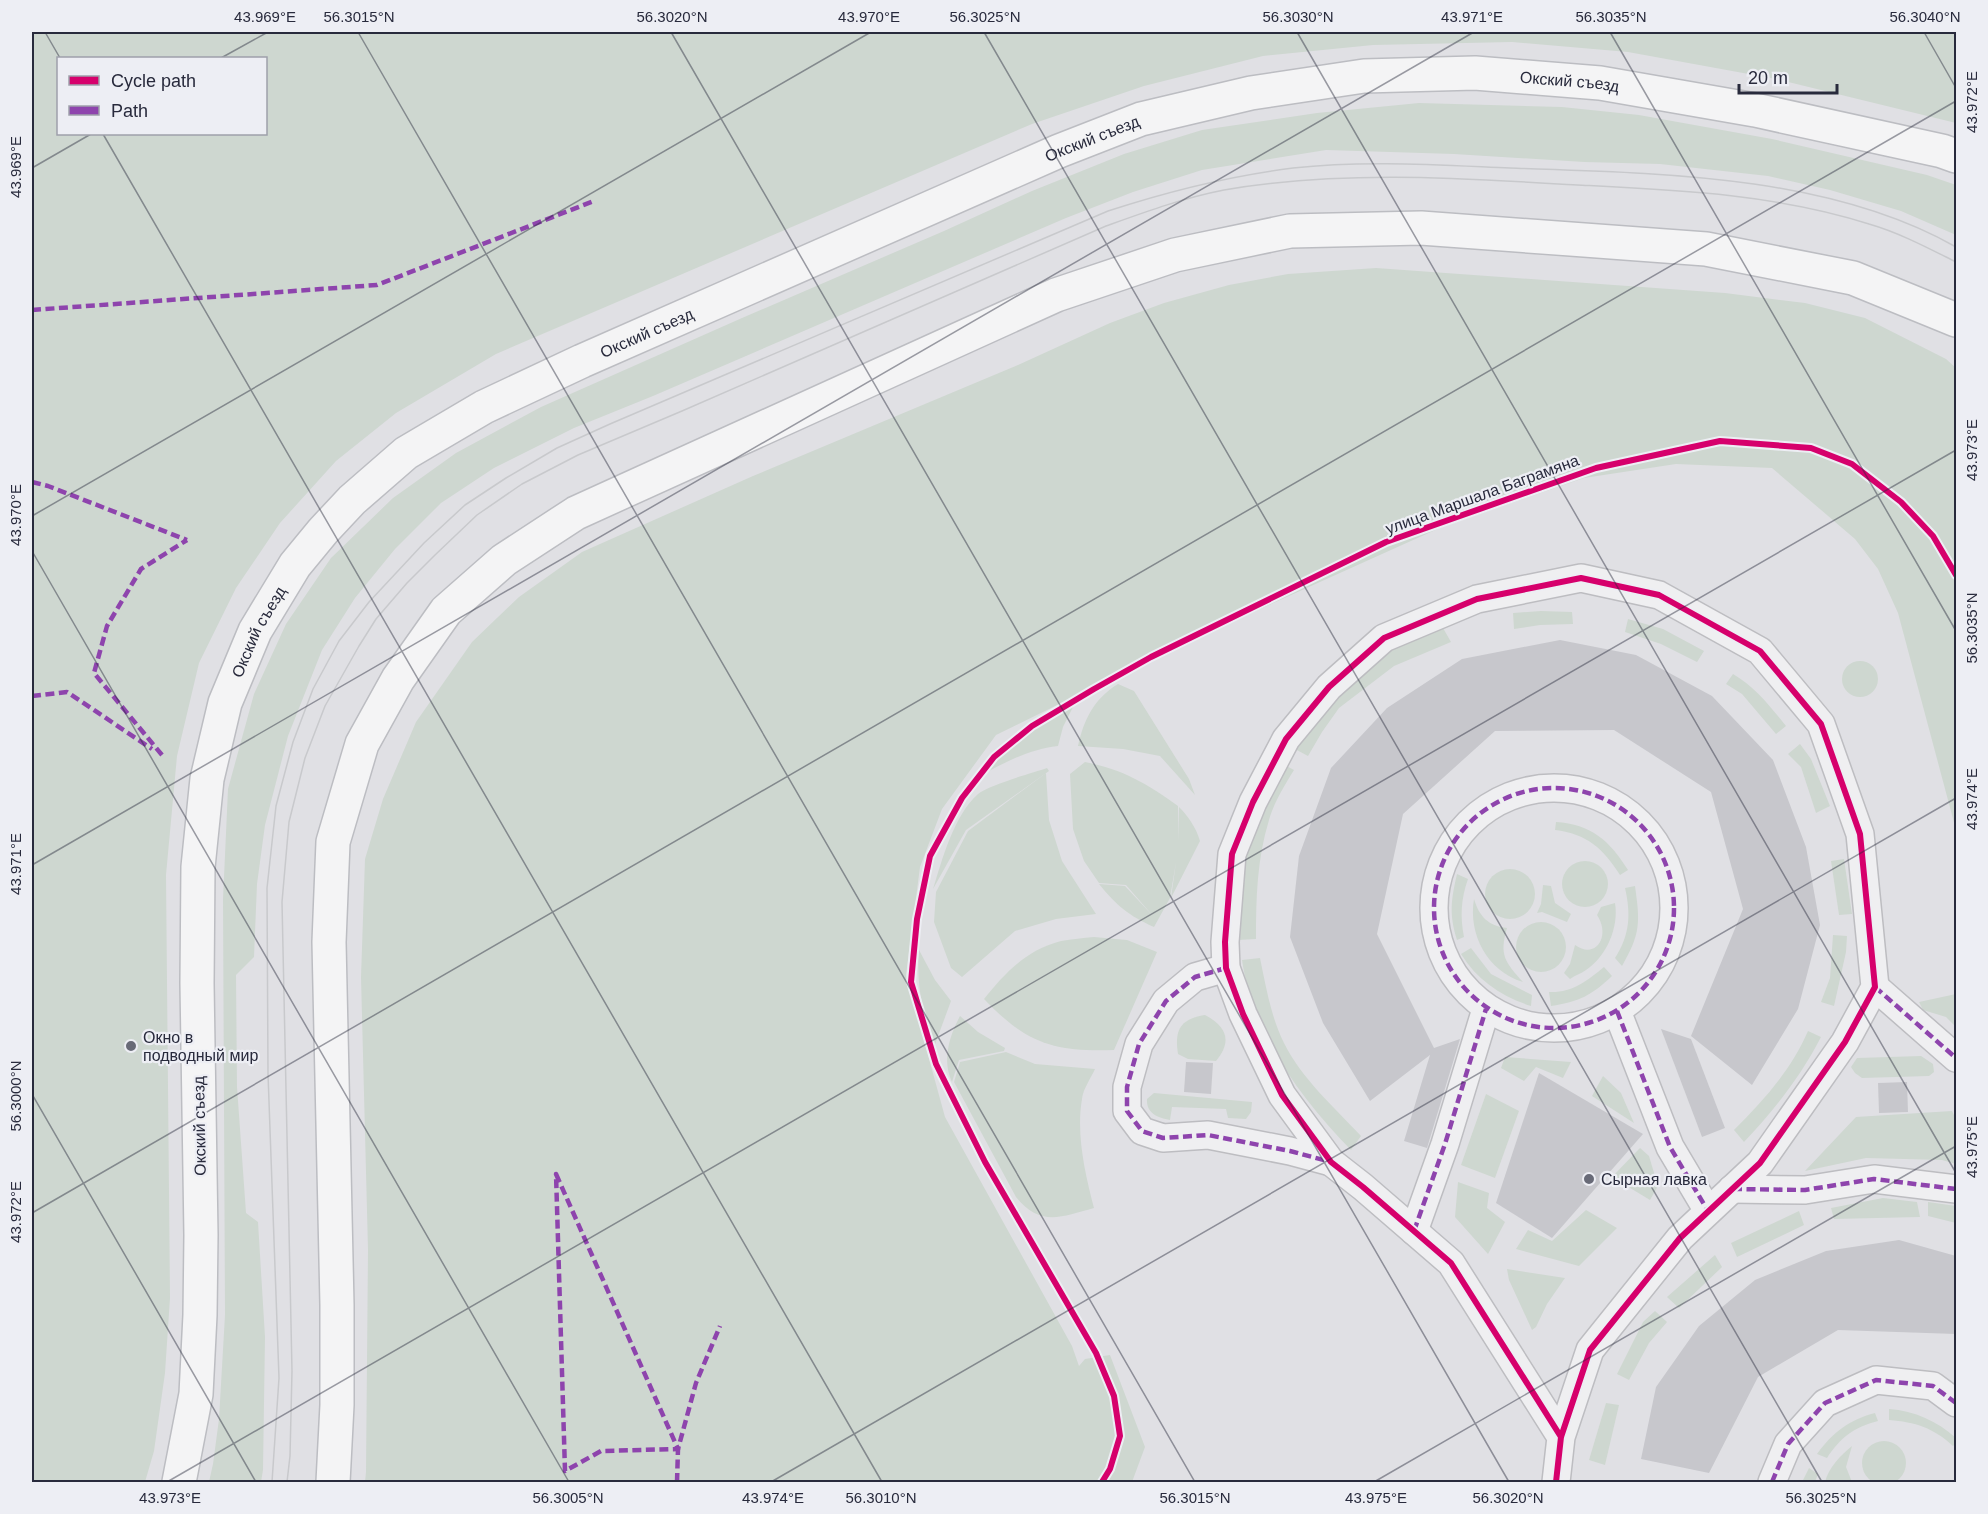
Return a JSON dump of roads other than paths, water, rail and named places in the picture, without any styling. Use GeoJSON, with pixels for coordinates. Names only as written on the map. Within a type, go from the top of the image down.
{"type":"FeatureCollection","features":[{"type":"Feature","properties":{"kind":"main road","name":"Окский съезд"},"geometry":{"type":"LineString","coordinates":[[179,1482],[196,1394],[200,1314],[198,879],[207,779],[225,703],[255,631],[290,574],[323,531],[352,500],[406,453],[484,407],[582,361],[1059,151],[1141,119],[1251,93],[1364,76],[1475,73],[1600,83],[1755,110],[1956,156]]}},
{"type":"Feature","properties":{"kind":"main road"},"geometry":{"type":"LineString","coordinates":[[333,1482],[337,1350],[329,942],[333,842],[362,744],[398,679],[446,611],[504,560],[576,513],[1056,296],[1175,255],[1290,231],[1421,228],[1706,249],[1853,278],[1956,320]]}},
{"type":"Feature","properties":{"kind":"street"},"geometry":{"type":"LineString","coordinates":[[1556,1482],[1561,1437],[1590,1350],[1680,1238],[1760,1163],[1845,1042],[1875,987],[1860,834],[1821,724],[1760,651],[1659,596],[1581,578],[1477,599],[1384,638],[1329,687],[1286,739],[1253,802],[1232,854],[1224,942],[1226,968],[1243,1014],[1282,1095],[1331,1162],[1451,1263],[1561,1437]]}},
{"type":"Feature","properties":{"kind":"street"},"geometry":{"type":"LineString","coordinates":[[1535,789],[1576,789],[1612,802],[1643,825],[1664,858],[1675,895],[1673,933],[1660,969],[1635,999],[1617,1011],[1602,1020],[1565,1029],[1524,1026],[1486,1009],[1457,980],[1438,944],[1433,903],[1442,862],[1464,827],[1496,802],[1535,789]]}},
{"type":"Feature","properties":{"kind":"street"},"geometry":{"type":"LineString","coordinates":[[1226,968],[1195,977],[1166,1001],[1139,1044],[1127,1087],[1127,1111],[1142,1131],[1163,1138],[1208,1135],[1290,1151],[1331,1162]]}},
{"type":"Feature","properties":{"kind":"street"},"geometry":{"type":"LineString","coordinates":[[1875,987],[1956,1058]]}},
{"type":"Feature","properties":{"kind":"street"},"geometry":{"type":"LineString","coordinates":[[1414,1231],[1445,1144],[1486,1009]]}},
{"type":"Feature","properties":{"kind":"street"},"geometry":{"type":"LineString","coordinates":[[1617,1011],[1670,1147],[1708,1211]]}},
{"type":"Feature","properties":{"kind":"street"},"geometry":{"type":"LineString","coordinates":[[1732,1189],[1805,1190],[1875,1179],[1956,1189]]}},
{"type":"Feature","properties":{"kind":"street"},"geometry":{"type":"LineString","coordinates":[[1772,1482],[1788,1444],[1825,1403],[1876,1380],[1934,1386],[1956,1403]]}},
{"type":"Feature","properties":{"kind":"tram line"},"geometry":{"type":"LineString","coordinates":[[272,1482],[279,1378],[268,1074],[267,888],[276,806],[293,742],[313,689],[339,641],[369,602],[424,543],[465,505],[557,448],[1108,211],[1176,191],[1246,175],[1293,168],[1374,164],[1681,176],[1797,191],[1853,205],[1906,223],[1956,247]]}},
{"type":"Feature","properties":{"kind":"tram line"},"geometry":{"type":"LineString","coordinates":[[287,1482],[290,1456],[292,1371],[282,902],[289,822],[305,758],[325,706],[359,646],[376,619],[407,583],[477,515],[522,484],[578,455],[1106,226],[1179,201],[1224,190],[1312,180],[1400,177],[1533,182],[1725,195],[1798,206],[1869,224],[1903,236],[1956,262]]}},
{"type":"Feature","properties":{"kind":"place","name":"Окно в подводный мир"},"geometry":{"type":"Point","coordinates":[131,1046]}},
{"type":"Feature","properties":{"kind":"place","name":"Сырная лавка"},"geometry":{"type":"Point","coordinates":[1589,1179]}}]}
